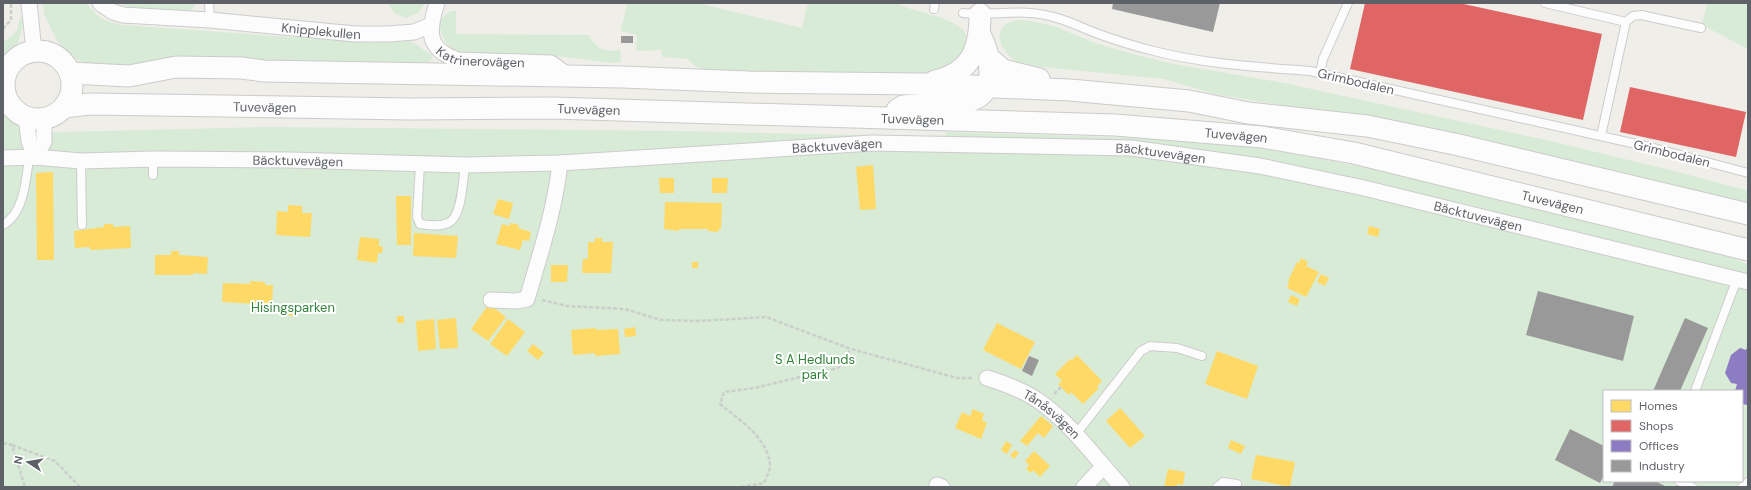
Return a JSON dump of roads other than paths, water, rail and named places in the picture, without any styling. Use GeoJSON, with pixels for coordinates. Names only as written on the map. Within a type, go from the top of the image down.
{"type":"FeatureCollection","features":[{"type":"Feature","properties":{"kind":"main road"},"geometry":{"type":"LineString","coordinates":[[885,118],[903,106],[970,101],[977,99],[984,93],[988,86],[990,77],[990,59],[975,20]]}},
{"type":"Feature","properties":{"kind":"main road"},"geometry":{"type":"LineString","coordinates":[[922,84],[956,74],[964,67],[971,58],[975,20]]}},
{"type":"Feature","properties":{"kind":"main road"},"geometry":{"type":"LineString","coordinates":[[22,113],[8,101],[4,91],[7,64],[22,55],[34,51],[48,52],[66,65],[72,82],[71,91],[64,107]]}},
{"type":"Feature","properties":{"kind":"main road"},"geometry":{"type":"LineString","coordinates":[[990,59],[1003,70],[1019,75],[1151,89],[1189,101]]}},
{"type":"Feature","properties":{"kind":"main road","name":"Tuvevägen"},"geometry":{"type":"LineString","coordinates":[[70,73],[129,76],[176,67],[242,68],[263,71],[569,76],[749,82],[922,84],[1070,90],[1189,101],[1248,113],[1368,126],[1459,145],[1748,214]]}},
{"type":"Feature","properties":{"kind":"main road","name":"Tuvevägen"},"geometry":{"type":"LineString","coordinates":[[22,113],[55,114],[64,107],[98,104],[402,109],[561,108],[1115,125],[1262,137],[1354,153],[1748,250]]}},
{"type":"Feature","properties":{"kind":"street"},"geometry":{"type":"LineString","coordinates":[[29,3],[34,51]]}},
{"type":"Feature","properties":{"kind":"street","name":"Knipplekullen"},"geometry":{"type":"LineString","coordinates":[[100,3],[113,12],[123,15],[210,20],[355,34],[414,32],[431,25]]}},
{"type":"Feature","properties":{"kind":"street","name":"Katrinerovägen"},"geometry":{"type":"LineString","coordinates":[[437,3],[431,25],[431,40],[441,52],[450,57],[458,60],[550,63],[569,76]]}},
{"type":"Feature","properties":{"kind":"street"},"geometry":{"type":"LineString","coordinates":[[22,113],[32,158]]}},
{"type":"Feature","properties":{"kind":"street","name":"Bäcktuvevägen"},"geometry":{"type":"LineString","coordinates":[[3,158],[80,160],[289,160],[465,165],[560,163],[872,143],[1131,148],[1260,166],[1364,188],[1742,280]]}},
{"type":"Feature","properties":{"kind":"street"},"geometry":{"type":"LineString","coordinates":[[491,300],[516,301],[527,299],[551,218],[558,186],[560,163]]}},
{"type":"Feature","properties":{"kind":"street","name":"Tånåsvägen"},"geometry":{"type":"LineString","coordinates":[[988,378],[1031,396],[1044,404],[1076,434],[1103,467],[1122,487]]}},
{"type":"Feature","properties":{"kind":"street"},"geometry":{"type":"LineString","coordinates":[[1084,487],[1103,467]]}},
{"type":"Feature","properties":{"kind":"lane"},"geometry":{"type":"LineString","coordinates":[[209,3],[210,20]]}},
{"type":"Feature","properties":{"kind":"lane"},"geometry":{"type":"LineString","coordinates":[[1320,73],[1323,59],[1348,3]]}},
{"type":"Feature","properties":{"kind":"lane"},"geometry":{"type":"LineString","coordinates":[[1545,3],[1626,22]]}},
{"type":"Feature","properties":{"kind":"lane","name":"Grimbodalen"},"geometry":{"type":"LineString","coordinates":[[975,20],[1023,11],[1053,16],[1099,34],[1154,51],[1208,61],[1320,73],[1662,150],[1748,173]]}},
{"type":"Feature","properties":{"kind":"lane"},"geometry":{"type":"LineString","coordinates":[[1601,136],[1626,22],[1633,16],[1640,15],[1701,28]]}},
{"type":"Feature","properties":{"kind":"lane"},"geometry":{"type":"LineString","coordinates":[[3,225],[16,213],[32,158]]}},
{"type":"Feature","properties":{"kind":"lane"},"geometry":{"type":"LineString","coordinates":[[153,159],[153,175]]}},
{"type":"Feature","properties":{"kind":"lane"},"geometry":{"type":"LineString","coordinates":[[80,160],[82,225]]}},
{"type":"Feature","properties":{"kind":"lane"},"geometry":{"type":"LineString","coordinates":[[420,164],[417,217],[420,224],[437,225],[449,223],[456,217],[460,202],[465,165]]}},
{"type":"Feature","properties":{"kind":"lane"},"geometry":{"type":"LineString","coordinates":[[1695,390],[1742,280]]}},
{"type":"Feature","properties":{"kind":"lane"},"geometry":{"type":"LineString","coordinates":[[1076,434],[1142,351],[1150,346],[1177,348],[1202,356]]}},
{"type":"Feature","properties":{"kind":"lane"},"geometry":{"type":"LineString","coordinates":[[1217,487],[1223,482],[1237,484]]}},
{"type":"Feature","properties":{"kind":"lane"},"geometry":{"type":"LineString","coordinates":[[1681,482],[1692,487]]}},
{"type":"Feature","properties":{"kind":"lane"},"geometry":{"type":"LineString","coordinates":[[1742,487],[1748,482]]}},
{"type":"Feature","properties":{"kind":"park label","name":"Hisingsparken"},"geometry":{"type":"Point","coordinates":[293,307]}},
{"type":"Feature","properties":{"kind":"park label","name":"S A Hedlunds park"},"geometry":{"type":"Point","coordinates":[815,366]}}]}
